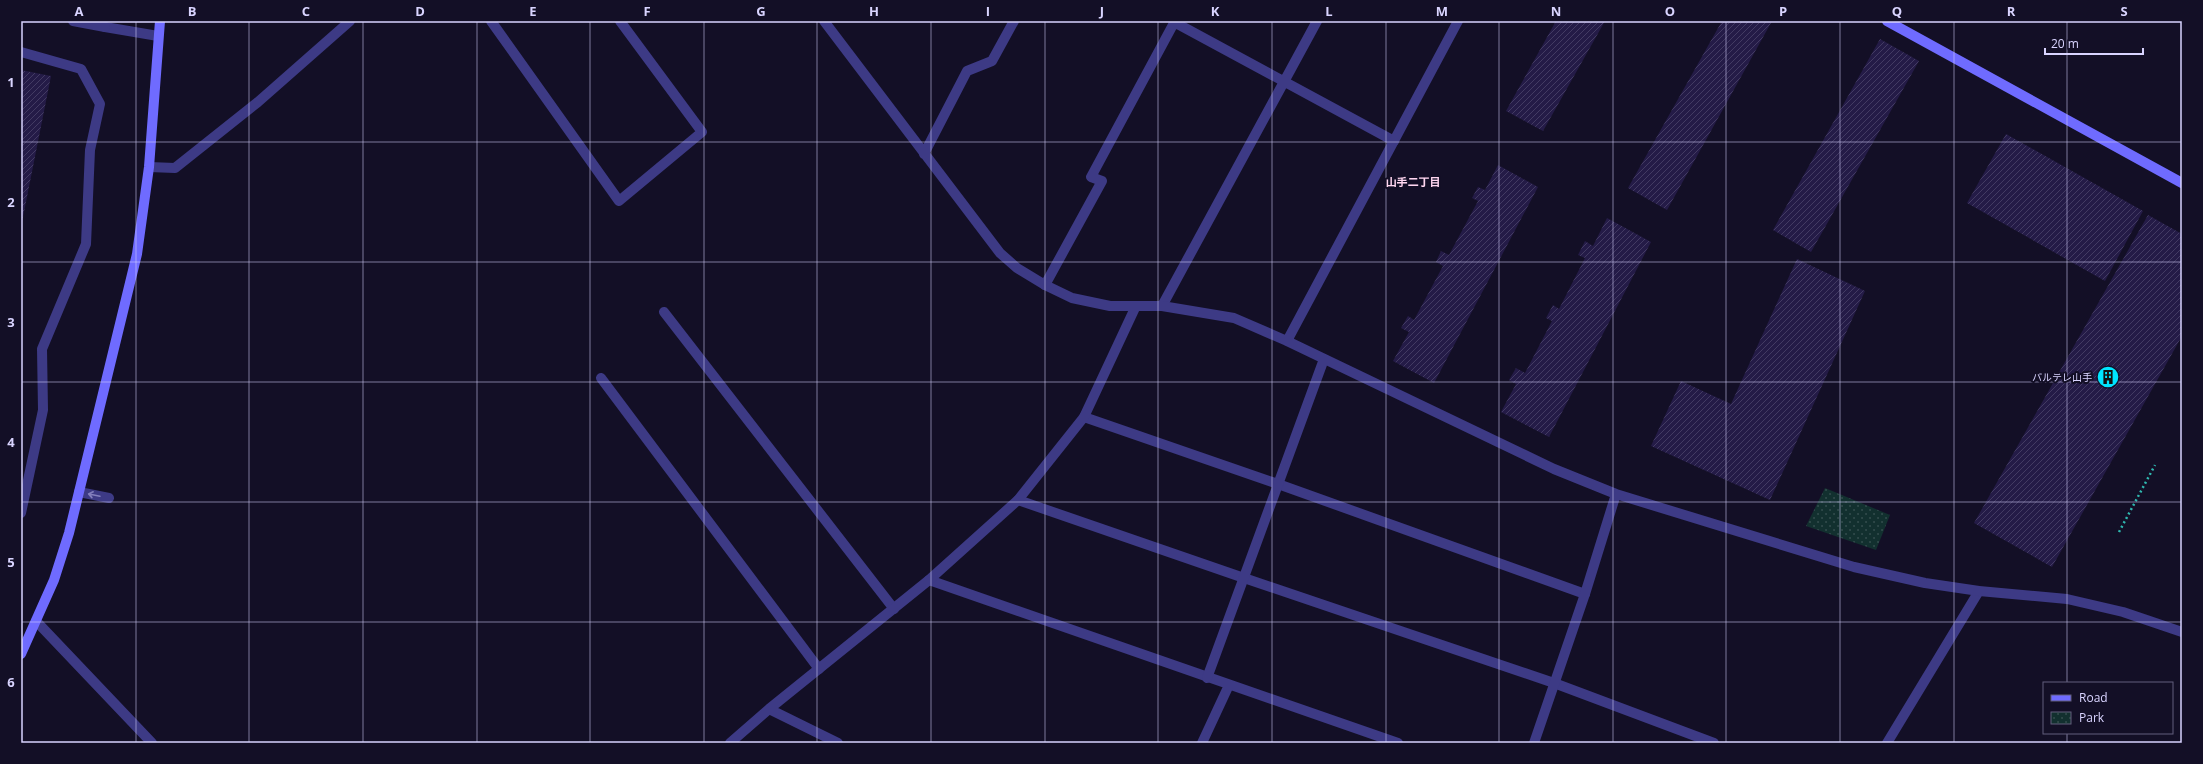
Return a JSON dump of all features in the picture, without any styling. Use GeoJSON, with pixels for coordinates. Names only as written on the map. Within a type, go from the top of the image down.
{"type":"FeatureCollection","features":[{"type":"Feature","properties":{"kind":"street"},"geometry":{"type":"LineString","coordinates":[[73,21],[158,36]]}},
{"type":"Feature","properties":{"kind":"street"},"geometry":{"type":"LineString","coordinates":[[21,654],[54,580],[79,492],[138,254],[149,167],[160,21]]}},
{"type":"Feature","properties":{"kind":"street"},"geometry":{"type":"LineString","coordinates":[[149,167],[175,168],[258,102],[350,21]]}},
{"type":"Feature","properties":{"kind":"street"},"geometry":{"type":"LineString","coordinates":[[491,21],[619,201],[702,132],[620,21]]}},
{"type":"Feature","properties":{"kind":"street"},"geometry":{"type":"LineString","coordinates":[[824,21],[1000,253],[1018,268],[1046,285],[1072,298],[1110,306],[1135,308],[1162,306],[1234,318],[1287,341],[1554,469],[1616,494],[1854,567],[1925,583],[1979,591],[2067,599],[2123,612],[2182,632]]}},
{"type":"Feature","properties":{"kind":"street"},"geometry":{"type":"LineString","coordinates":[[924,154],[967,71],[992,61],[1014,21]]}},
{"type":"Feature","properties":{"kind":"street"},"geometry":{"type":"LineString","coordinates":[[1046,285],[1102,182],[1092,177],[1174,21],[1285,80],[1394,141]]}},
{"type":"Feature","properties":{"kind":"street"},"geometry":{"type":"LineString","coordinates":[[1162,306],[1317,21]]}},
{"type":"Feature","properties":{"kind":"street"},"geometry":{"type":"LineString","coordinates":[[1287,341],[1458,21]]}},
{"type":"Feature","properties":{"kind":"street"},"geometry":{"type":"LineString","coordinates":[[1887,21],[2182,183]]}},
{"type":"Feature","properties":{"kind":"street"},"geometry":{"type":"LineString","coordinates":[[21,52],[80,69],[100,104],[90,150],[86,244],[42,349],[44,410],[21,513]]}},
{"type":"Feature","properties":{"kind":"street"},"geometry":{"type":"LineString","coordinates":[[730,743],[769,709],[930,580],[1018,500],[1084,417],[1135,308]]}},
{"type":"Feature","properties":{"kind":"street"},"geometry":{"type":"LineString","coordinates":[[664,312],[894,609]]}},
{"type":"Feature","properties":{"kind":"street"},"geometry":{"type":"LineString","coordinates":[[1207,678],[1324,359]]}},
{"type":"Feature","properties":{"kind":"street"},"geometry":{"type":"LineString","coordinates":[[601,378],[819,669]]}},
{"type":"Feature","properties":{"kind":"street"},"geometry":{"type":"LineString","coordinates":[[1084,417],[1278,484],[1585,594]]}},
{"type":"Feature","properties":{"kind":"street"},"geometry":{"type":"LineString","coordinates":[[79,492],[109,498]]}},
{"type":"Feature","properties":{"kind":"street"},"geometry":{"type":"LineString","coordinates":[[1534,743],[1585,594],[1616,494]]}},
{"type":"Feature","properties":{"kind":"street"},"geometry":{"type":"LineString","coordinates":[[1018,500],[1554,682],[1714,743]]}},
{"type":"Feature","properties":{"kind":"street"},"geometry":{"type":"LineString","coordinates":[[930,580],[1207,678],[1398,743]]}},
{"type":"Feature","properties":{"kind":"street"},"geometry":{"type":"LineString","coordinates":[[1887,743],[1979,591]]}},
{"type":"Feature","properties":{"kind":"street"},"geometry":{"type":"LineString","coordinates":[[36,621],[152,743]]}},
{"type":"Feature","properties":{"kind":"street"},"geometry":{"type":"LineString","coordinates":[[1202,743],[1229,685]]}},
{"type":"Feature","properties":{"kind":"street"},"geometry":{"type":"LineString","coordinates":[[769,709],[838,743]]}},
{"type":"Feature","properties":{"kind":"path"},"geometry":{"type":"LineString","coordinates":[[2119,532],[2155,465]]}},
{"type":"Feature","properties":{"kind":"green space"},"geometry":{"type":"Polygon","coordinates":[[[1825,488],[1890,515],[1876,550],[1806,526],[1825,488]]]}},
{"type":"Feature","properties":{"kind":"building"},"geometry":{"type":"Polygon","coordinates":[[[1556,21],[1605,21],[1543,131],[1506,111],[1556,21]]]}},
{"type":"Feature","properties":{"kind":"building"},"geometry":{"type":"Polygon","coordinates":[[[1722,21],[1772,21],[1667,210],[1628,188],[1722,21]]]}},
{"type":"Feature","properties":{"kind":"building"},"geometry":{"type":"Polygon","coordinates":[[[1880,39],[1919,61],[1811,252],[1773,230],[1880,39]]]}},
{"type":"Feature","properties":{"kind":"building"},"geometry":{"type":"Polygon","coordinates":[[[21,70],[51,76],[22,222],[21,222],[21,70]]]}},
{"type":"Feature","properties":{"kind":"building"},"geometry":{"type":"Polygon","coordinates":[[[2006,134],[2143,211],[2105,281],[1967,203],[2006,134]]]}},
{"type":"Feature","properties":{"kind":"building"},"geometry":{"type":"Polygon","coordinates":[[[1498,165],[1538,187],[1434,383],[1393,361],[1409,332],[1401,328],[1408,316],[1414,320],[1443,266],[1436,262],[1441,251],[1449,255],[1478,201],[1472,198],[1478,187],[1485,190],[1498,165]]]}},
{"type":"Feature","properties":{"kind":"building","name":"パルテレ山手"},"geometry":{"type":"Polygon","coordinates":[[[2148,215],[2182,234],[2182,336],[2052,567],[1974,523],[2148,215]]]}},
{"type":"Feature","properties":{"kind":"building"},"geometry":{"type":"Polygon","coordinates":[[[1607,218],[1651,242],[1549,437],[1501,412],[1516,384],[1509,380],[1516,368],[1525,373],[1552,321],[1546,318],[1553,305],[1559,309],[1585,258],[1578,255],[1585,241],[1593,246],[1607,218]]]}},
{"type":"Feature","properties":{"kind":"building"},"geometry":{"type":"Polygon","coordinates":[[[1797,259],[1865,291],[1770,500],[1651,446],[1681,381],[1731,404],[1797,259]]]}},
{"type":"Feature","properties":{"kind":"place","name":"パルテレ山手"},"geometry":{"type":"Point","coordinates":[2108,377]}},
{"type":"Feature","properties":{"kind":"district","name":"山手二丁目"},"geometry":{"type":"Point","coordinates":[1413,181]}}]}
